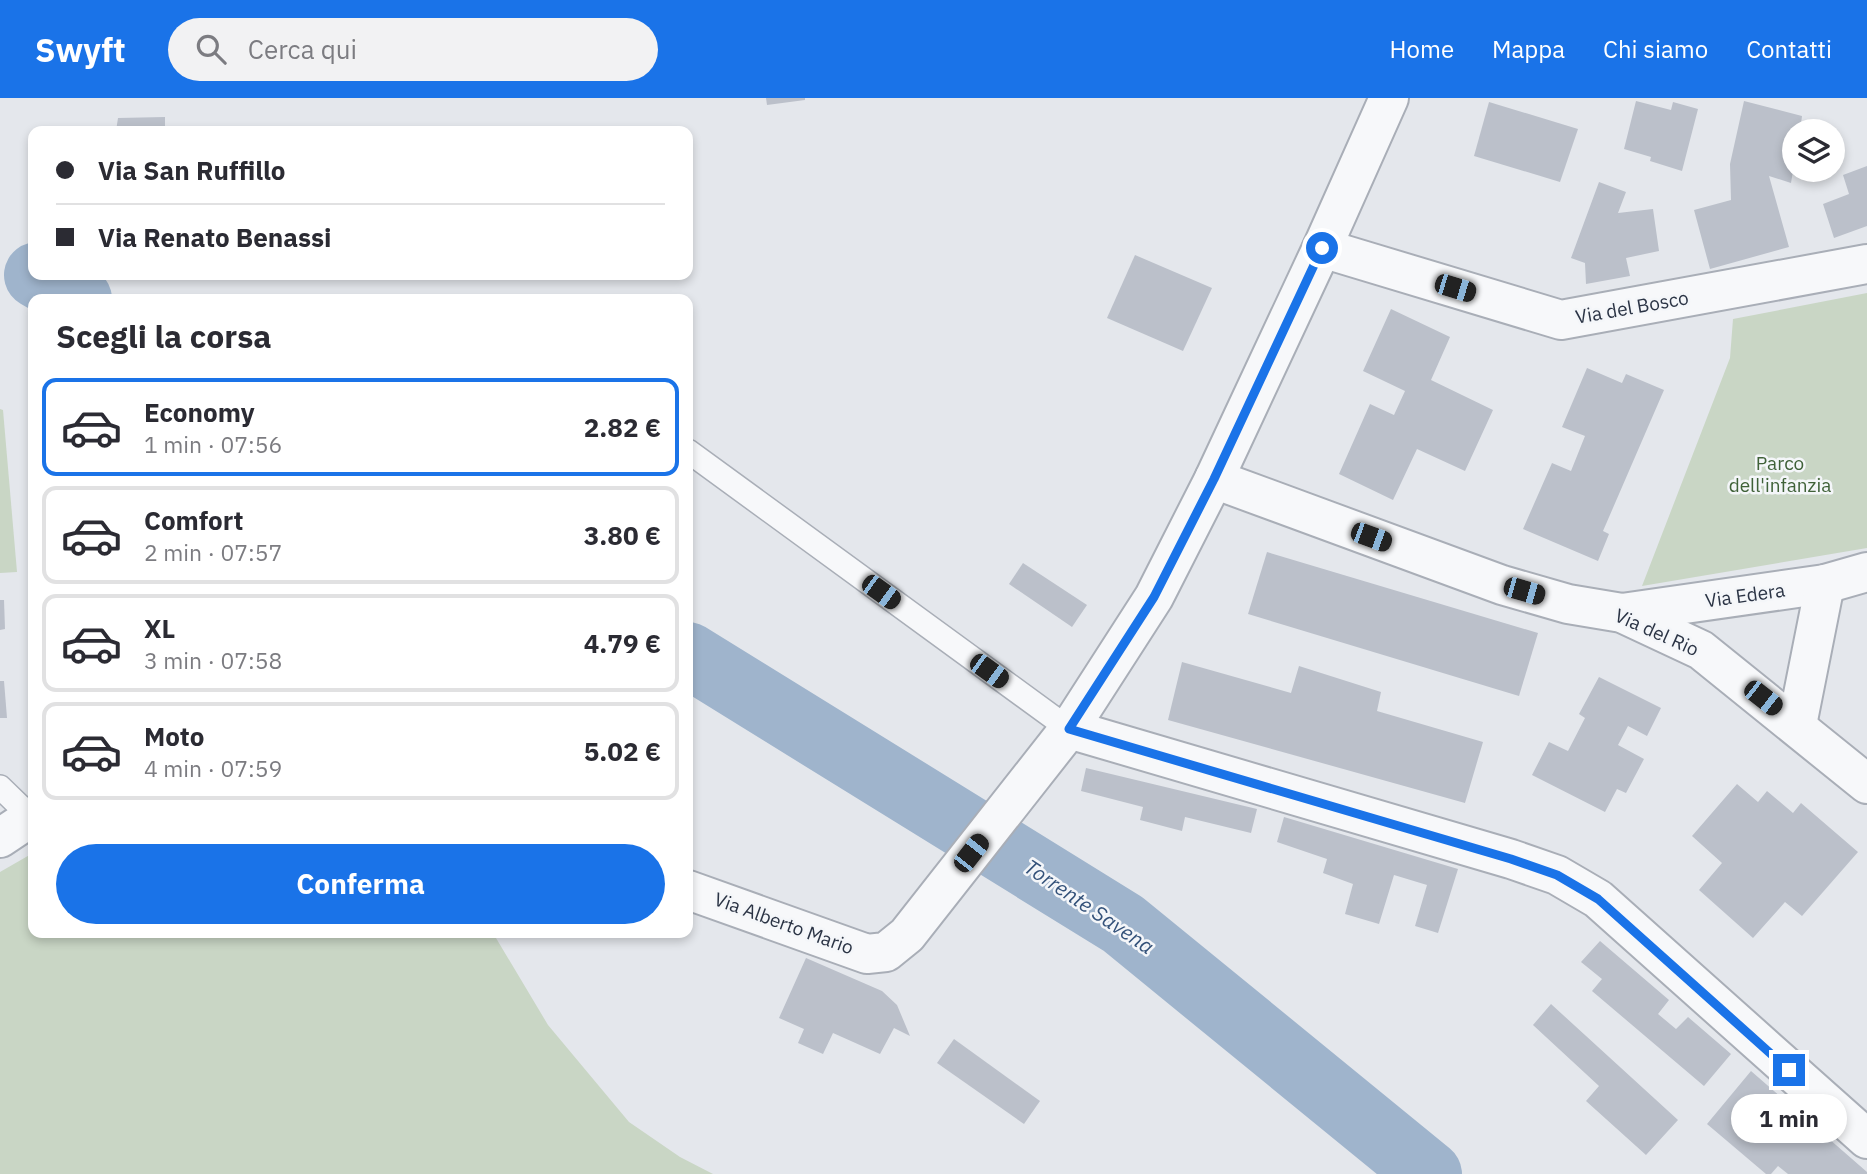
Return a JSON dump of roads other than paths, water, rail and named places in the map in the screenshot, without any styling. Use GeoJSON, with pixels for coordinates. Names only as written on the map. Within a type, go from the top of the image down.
{"type":"FeatureCollection","features":[{"type":"Feature","properties":{"kind":"street","name":"Via Alberto Mario"},"geometry":{"type":"LineString","coordinates":[[693,892],[867,954],[886,951],[906,935],[1069,729],[1154,597],[1214,479],[1389,98]]}},
{"type":"Feature","properties":{"kind":"street","name":"Via del Bosco"},"geometry":{"type":"LineString","coordinates":[[1322,248],[1561,320],[1867,264]]}},
{"type":"Feature","properties":{"kind":"street","name":"Via del Rio"},"geometry":{"type":"LineString","coordinates":[[1214,479],[1502,585],[1568,604],[1622,613],[1701,650],[1867,784]]}},
{"type":"Feature","properties":{"kind":"street","name":"Via Edera"},"geometry":{"type":"LineString","coordinates":[[1622,613],[1825,584],[1867,572]]}},
{"type":"Feature","properties":{"kind":"street"},"geometry":{"type":"LineString","coordinates":[[1797,725],[1825,584]]}},
{"type":"Feature","properties":{"kind":"street"},"geometry":{"type":"LineString","coordinates":[[1069,729],[1511,859],[1557,875],[1598,899],[1867,1139]]}},
{"type":"Feature","properties":{"kind":"street"},"geometry":{"type":"LineString","coordinates":[[0,838],[28,819]]}},
{"type":"Feature","properties":{"kind":"lane"},"geometry":{"type":"LineString","coordinates":[[693,455],[1069,729]]}},
{"type":"Feature","properties":{"kind":"lane"},"geometry":{"type":"LineString","coordinates":[[0,788],[28,812]]}},
{"type":"Feature","properties":{"kind":"waterway","name":"Torrente Savena"},"geometry":{"type":"LineString","coordinates":[[46,280],[70,294]]}},
{"type":"Feature","properties":{"kind":"waterway","name":"Torrente Savena"},"geometry":{"type":"LineString","coordinates":[[693,658],[1123,924],[1429,1174]]}},
{"type":"Feature","properties":{"kind":"park label","name":"Parco dell'infanzia"},"geometry":{"type":"Point","coordinates":[1780,474]}}]}
